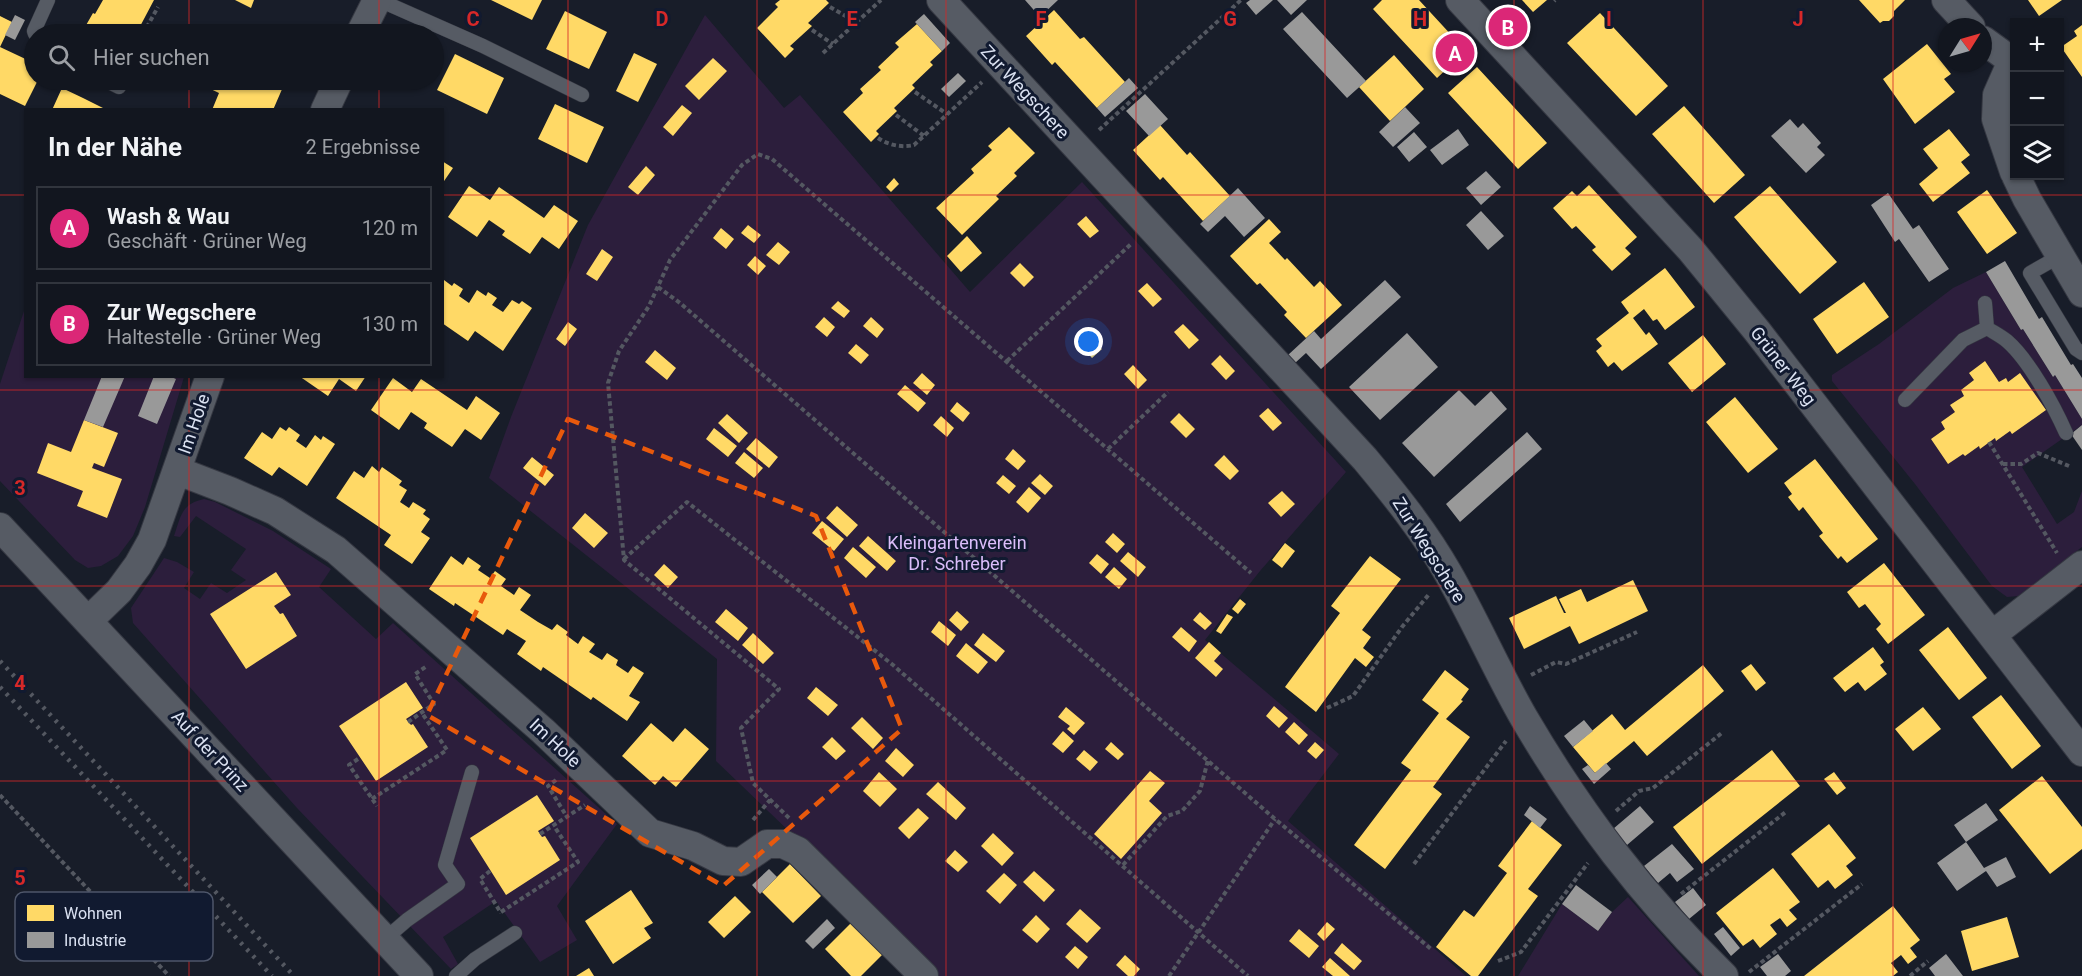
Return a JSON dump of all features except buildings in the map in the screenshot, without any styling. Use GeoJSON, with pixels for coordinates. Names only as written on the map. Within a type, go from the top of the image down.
{"type":"FeatureCollection","features":[{"type":"Feature","properties":{"kind":"street"},"geometry":{"type":"LineString","coordinates":[[365,24],[378,0]]}},
{"type":"Feature","properties":{"kind":"street","name":"Zur Wegschere"},"geometry":{"type":"LineString","coordinates":[[941,0],[1365,459],[1412,515],[1447,572],[1523,716],[1600,835],[1660,911],[1725,976]]}},
{"type":"Feature","properties":{"kind":"street","name":"Grüner Weg"},"geometry":{"type":"LineString","coordinates":[[1460,0],[1690,249],[1757,331],[2082,752]]}},
{"type":"Feature","properties":{"kind":"street"},"geometry":{"type":"LineString","coordinates":[[1946,0],[1963,18]]}},
{"type":"Feature","properties":{"kind":"street"},"geometry":{"type":"LineString","coordinates":[[1992,47],[2012,61],[1997,95],[1996,118],[2010,159]]}},
{"type":"Feature","properties":{"kind":"street"},"geometry":{"type":"LineString","coordinates":[[326,108],[334,90]]}},
{"type":"Feature","properties":{"kind":"street"},"geometry":{"type":"LineString","coordinates":[[2018,180],[2082,293]]}},
{"type":"Feature","properties":{"kind":"street","name":"Im Hole"},"geometry":{"type":"LineString","coordinates":[[88,621],[119,591],[138,565],[152,540],[209,378]]}},
{"type":"Feature","properties":{"kind":"street","name":"Im Hole"},"geometry":{"type":"LineString","coordinates":[[178,471],[275,511],[336,550],[543,731],[650,833],[693,846],[723,861],[741,862],[767,844],[783,844],[798,851],[924,976]]}},
{"type":"Feature","properties":{"kind":"street","name":"Auf der Prinz"},"geometry":{"type":"LineString","coordinates":[[0,527],[419,976]]}},
{"type":"Feature","properties":{"kind":"street"},"geometry":{"type":"LineString","coordinates":[[1992,635],[2082,564]]}},
{"type":"Feature","properties":{"kind":"lane"},"geometry":{"type":"LineString","coordinates":[[378,0],[433,24]]}},
{"type":"Feature","properties":{"kind":"lane"},"geometry":{"type":"LineString","coordinates":[[37,24],[45,1]]}},
{"type":"Feature","properties":{"kind":"lane"},"geometry":{"type":"LineString","coordinates":[[444,29],[582,95]]}},
{"type":"Feature","properties":{"kind":"lane"},"geometry":{"type":"LineString","coordinates":[[2060,256],[2030,273],[2076,349],[2082,352]]}},
{"type":"Feature","properties":{"kind":"lane"},"geometry":{"type":"LineString","coordinates":[[1984,303],[1987,328]]}},
{"type":"Feature","properties":{"kind":"lane"},"geometry":{"type":"LineString","coordinates":[[1905,400],[1962,340],[1987,328]]}},
{"type":"Feature","properties":{"kind":"lane"},"geometry":{"type":"LineString","coordinates":[[1987,328],[2007,341],[2025,363],[2054,405],[2066,433]]}},
{"type":"Feature","properties":{"kind":"lane"},"geometry":{"type":"LineString","coordinates":[[385,939],[406,920],[458,884],[445,865],[472,771]]}},
{"type":"Feature","properties":{"kind":"lane"},"geometry":{"type":"LineString","coordinates":[[456,976],[475,959],[514,933]]}},
{"type":"Feature","properties":{"kind":"path"},"geometry":{"type":"LineString","coordinates":[[1078,149],[1241,0]]}},
{"type":"Feature","properties":{"kind":"path"},"geometry":{"type":"LineString","coordinates":[[822,53],[877,1]]}},
{"type":"Feature","properties":{"kind":"path"},"geometry":{"type":"LineString","coordinates":[[149,24],[158,7]]}},
{"type":"Feature","properties":{"kind":"path"},"geometry":{"type":"LineString","coordinates":[[830,7],[856,22]]}},
{"type":"Feature","properties":{"kind":"path"},"geometry":{"type":"LineString","coordinates":[[812,30],[833,44]]}},
{"type":"Feature","properties":{"kind":"path"},"geometry":{"type":"LineString","coordinates":[[878,138],[884,142],[910,146],[924,136],[1001,65]]}},
{"type":"Feature","properties":{"kind":"path"},"geometry":{"type":"LineString","coordinates":[[915,92],[947,114]]}},
{"type":"Feature","properties":{"kind":"path"},"geometry":{"type":"LineString","coordinates":[[896,115],[924,136]]}},
{"type":"Feature","properties":{"kind":"path"},"geometry":{"type":"LineString","coordinates":[[795,824],[753,783],[741,728],[779,689],[624,560],[608,383],[618,351],[649,306],[670,260],[742,165],[758,154],[772,159],[1251,573]]}},
{"type":"Feature","properties":{"kind":"path"},"geometry":{"type":"LineString","coordinates":[[1007,361],[1149,227]]}},
{"type":"Feature","properties":{"kind":"path"},"geometry":{"type":"LineString","coordinates":[[658,288],[680,303],[1275,819],[1431,949]]}},
{"type":"Feature","properties":{"kind":"path"},"geometry":{"type":"LineString","coordinates":[[1108,449],[1168,392]]}},
{"type":"Feature","properties":{"kind":"path"},"geometry":{"type":"LineString","coordinates":[[1989,442],[2054,547]]}},
{"type":"Feature","properties":{"kind":"path"},"geometry":{"type":"LineString","coordinates":[[2002,464],[2020,464],[2038,453],[2069,466]]}},
{"type":"Feature","properties":{"kind":"path"},"geometry":{"type":"LineString","coordinates":[[624,560],[687,502],[893,665],[1248,976]]}},
{"type":"Feature","properties":{"kind":"path"},"geometry":{"type":"LineString","coordinates":[[1327,708],[1353,696],[1402,627],[1447,572]]}},
{"type":"Feature","properties":{"kind":"path"},"geometry":{"type":"LineString","coordinates":[[1507,686],[1556,662],[1566,664],[1637,632]]}},
{"type":"Feature","properties":{"kind":"path"},"geometry":{"type":"LineString","coordinates":[[408,722],[435,704],[415,674],[450,651]]}},
{"type":"Feature","properties":{"kind":"path"},"geometry":{"type":"LineString","coordinates":[[372,799],[447,750],[422,712]]}},
{"type":"Feature","properties":{"kind":"path"},"geometry":{"type":"LineString","coordinates":[[1414,864],[1523,716]]}},
{"type":"Feature","properties":{"kind":"path"},"geometry":{"type":"LineString","coordinates":[[1498,961],[1521,952],[1600,835],[1639,791],[1653,788],[1723,732]]}},
{"type":"Feature","properties":{"kind":"path"},"geometry":{"type":"LineString","coordinates":[[358,759],[349,765],[377,807]]}},
{"type":"Feature","properties":{"kind":"path"},"geometry":{"type":"LineString","coordinates":[[1123,865],[1167,816],[1182,811],[1200,791],[1208,760]]}},
{"type":"Feature","properties":{"kind":"path"},"geometry":{"type":"LineString","coordinates":[[567,817],[548,786],[578,766]]}},
{"type":"Feature","properties":{"kind":"path"},"geometry":{"type":"LineString","coordinates":[[0,795],[91,892]]}},
{"type":"Feature","properties":{"kind":"path"},"geometry":{"type":"LineString","coordinates":[[540,834],[588,804]]}},
{"type":"Feature","properties":{"kind":"path"},"geometry":{"type":"LineString","coordinates":[[1660,911],[1786,811]]}},
{"type":"Feature","properties":{"kind":"path"},"geometry":{"type":"LineString","coordinates":[[1170,976],[1275,819]]}},
{"type":"Feature","properties":{"kind":"path"},"geometry":{"type":"LineString","coordinates":[[501,912],[578,862],[554,826]]}},
{"type":"Feature","properties":{"kind":"path"},"geometry":{"type":"LineString","coordinates":[[490,871],[480,879],[514,933]]}},
{"type":"Feature","properties":{"kind":"path"},"geometry":{"type":"LineString","coordinates":[[1744,976],[1862,884]]}},
{"type":"Feature","properties":{"kind":"path"},"geometry":{"type":"LineString","coordinates":[[155,961],[169,976]]}},
{"type":"Feature","properties":{"kind":"path"},"geometry":{"type":"LineString","coordinates":[[1910,976],[1917,974],[1928,961]]}},
{"type":"Feature","properties":{"kind":"highlighted area"},"geometry":{"type":"Polygon","coordinates":[[[568,419],[816,516],[902,729],[723,886],[427,715],[568,419]]]}},
{"type":"Feature","properties":{"kind":"green space","name":"Kleingartenverein Dr. Schreber"},"geometry":{"type":"Polygon","coordinates":[[[705,15],[784,108],[800,95],[970,292],[1082,182],[1346,472],[1260,571],[1205,640],[1339,754],[1288,821],[1466,976],[938,976],[716,761],[717,659],[489,478],[588,225],[705,15]]]}},
{"type":"Feature","properties":{"kind":"green space"},"geometry":{"type":"Polygon","coordinates":[[[1986,272],[2021,330],[2023,329],[2053,377],[2055,375],[2082,419],[2082,425],[2022,467],[2057,524],[2074,512],[2082,491],[2082,547],[2018,596],[2007,597],[1992,586],[1915,484],[1832,381],[1832,375],[1879,344],[1953,288],[1986,272]]]}},
{"type":"Feature","properties":{"kind":"green space"},"geometry":{"type":"Polygon","coordinates":[[[24,311],[24,378],[184,378],[145,507],[133,536],[118,556],[101,566],[88,568],[75,560],[0,481],[0,384],[24,311]]]}},
{"type":"Feature","properties":{"kind":"green space"},"geometry":{"type":"Polygon","coordinates":[[[204,499],[215,502],[273,531],[331,569],[319,587],[376,639],[393,623],[617,824],[557,906],[577,940],[540,962],[496,901],[443,937],[458,964],[451,969],[297,808],[133,623],[131,608],[164,558],[177,562],[194,572],[184,588],[200,599],[211,583],[227,593],[246,580],[231,570],[246,549],[196,516],[180,537],[174,536],[186,508],[204,499]]]}},
{"type":"Feature","properties":{"kind":"green space"},"geometry":{"type":"Polygon","coordinates":[[[1628,897],[1699,976],[1518,976],[1562,904],[1598,931],[1612,912],[1628,897]]]}},
{"type":"Feature","properties":{"kind":"railway"},"geometry":{"type":"LineString","coordinates":[[0,661],[294,976]]}},
{"type":"Feature","properties":{"kind":"railway"},"geometry":{"type":"LineString","coordinates":[[0,687],[193,892]]}},
{"type":"Feature","properties":{"kind":"railway"},"geometry":{"type":"LineString","coordinates":[[213,913],[272,976]]}},
{"type":"Feature","properties":{"kind":"place","name":"Zur Wegschere"},"geometry":{"type":"Point","coordinates":[1508,27]}},
{"type":"Feature","properties":{"kind":"place","name":"Wash & Wau"},"geometry":{"type":"Point","coordinates":[1455,53]}}]}
